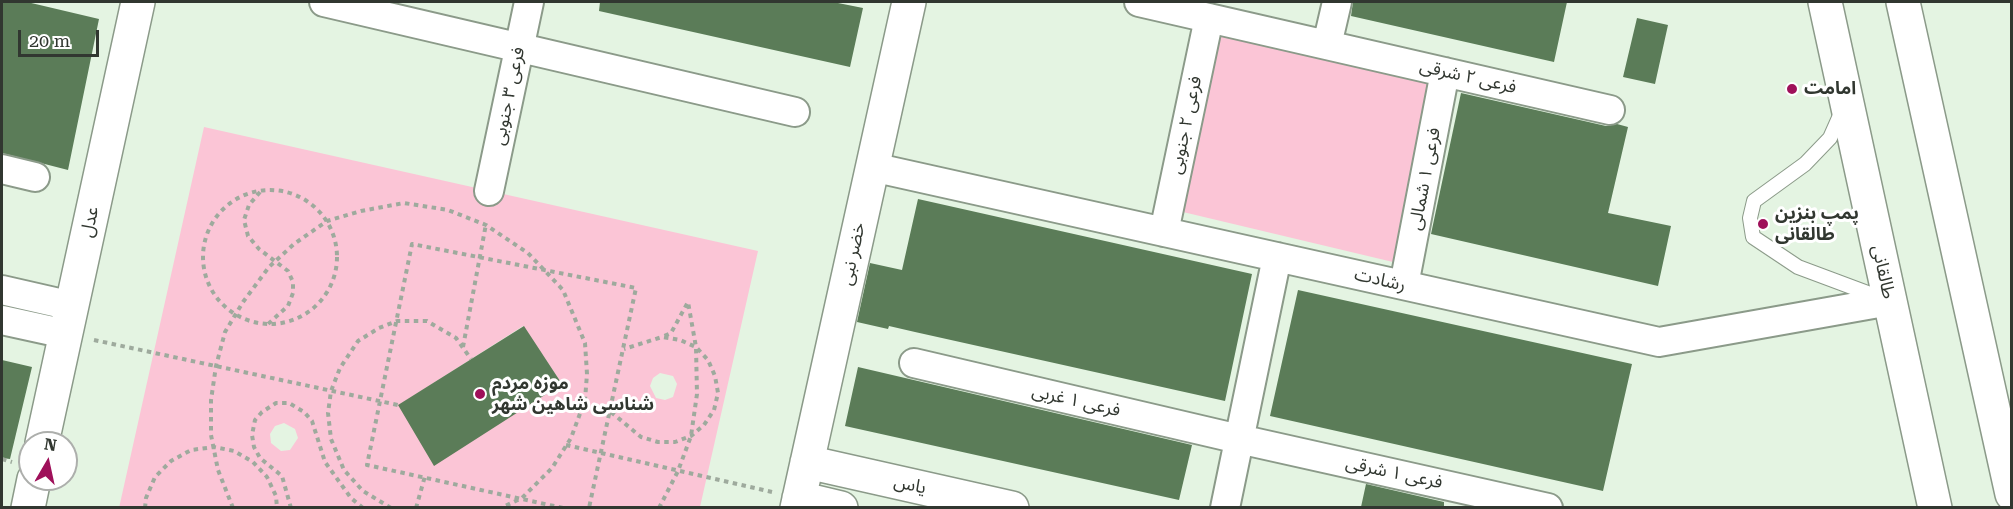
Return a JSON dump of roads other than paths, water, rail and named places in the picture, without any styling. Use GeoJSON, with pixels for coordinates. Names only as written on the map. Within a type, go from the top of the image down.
{"type":"FeatureCollection","features":[{"type":"Feature","properties":{"kind":"street","name":"عدل"},"geometry":{"type":"LineString","coordinates":[[45,431],[138,2]]}},
{"type":"Feature","properties":{"kind":"street"},"geometry":{"type":"LineString","coordinates":[[324,2],[795,112]]}},
{"type":"Feature","properties":{"kind":"street","name":"فرعی ۳ جنوبی"},"geometry":{"type":"LineString","coordinates":[[489,191],[529,2]]}},
{"type":"Feature","properties":{"kind":"street","name":"خضر نبی"},"geometry":{"type":"LineString","coordinates":[[798,503],[909,2]]}},
{"type":"Feature","properties":{"kind":"street","name":"فرعی ۲ شرقی"},"geometry":{"type":"LineString","coordinates":[[1139,2],[1610,110]]}},
{"type":"Feature","properties":{"kind":"street"},"geometry":{"type":"LineString","coordinates":[[1327,45],[1337,2]]}},
{"type":"Feature","properties":{"kind":"street","name":"طالقانی"},"geometry":{"type":"LineString","coordinates":[[1825,2],[1935,507]]}},
{"type":"Feature","properties":{"kind":"street"},"geometry":{"type":"LineString","coordinates":[[1904,2],[2012,494]]}},
{"type":"Feature","properties":{"kind":"street","name":"فرعی ۲ جنوبی"},"geometry":{"type":"LineString","coordinates":[[1164,232],[1209,18]]}},
{"type":"Feature","properties":{"kind":"street","name":"فرعی ۱ شمالی"},"geometry":{"type":"LineString","coordinates":[[1404,285],[1445,72]]}},
{"type":"Feature","properties":{"kind":"street","name":"رشادت"},"geometry":{"type":"LineString","coordinates":[[872,167],[1659,342],[1890,301]]}},
{"type":"Feature","properties":{"kind":"street"},"geometry":{"type":"LineString","coordinates":[[2,169],[35,177]]}},
{"type":"Feature","properties":{"kind":"street"},"geometry":{"type":"LineString","coordinates":[[1225,507],[1277,257]]}},
{"type":"Feature","properties":{"kind":"street"},"geometry":{"type":"LineString","coordinates":[[2,290],[69,320]]}},
{"type":"Feature","properties":{"kind":"street"},"geometry":{"type":"LineString","coordinates":[[2,320],[69,320]]}},
{"type":"Feature","properties":{"kind":"street","name":"فرعی ۱ غربی"},"geometry":{"type":"LineString","coordinates":[[914,363],[1239,439]]}},
{"type":"Feature","properties":{"kind":"street","name":"فرعی ۱ شرقی"},"geometry":{"type":"LineString","coordinates":[[1239,439],[1548,507]]}},
{"type":"Feature","properties":{"kind":"street","name":"یاس"},"geometry":{"type":"LineString","coordinates":[[807,462],[1012,507]]}},
{"type":"Feature","properties":{"kind":"street"},"geometry":{"type":"LineString","coordinates":[[28,507],[31,491]]}},
{"type":"Feature","properties":{"kind":"street"},"geometry":{"type":"LineString","coordinates":[[798,503],[841,507]]}},
{"type":"Feature","properties":{"kind":"lane"},"geometry":{"type":"LineString","coordinates":[[1847,101],[1830,138],[1805,164],[1755,201],[1750,218],[1753,237],[1797,267],[1890,301]]}},
{"type":"Feature","properties":{"kind":"place","name":"امامت"},"geometry":{"type":"Point","coordinates":[1792,89]}},
{"type":"Feature","properties":{"kind":"place","name":"پمپ بنزین طالقانی"},"geometry":{"type":"Point","coordinates":[1763,224]}},
{"type":"Feature","properties":{"kind":"place","name":"موزه مردم شناسی شاهین شهر"},"geometry":{"type":"Point","coordinates":[480,394]}}]}
